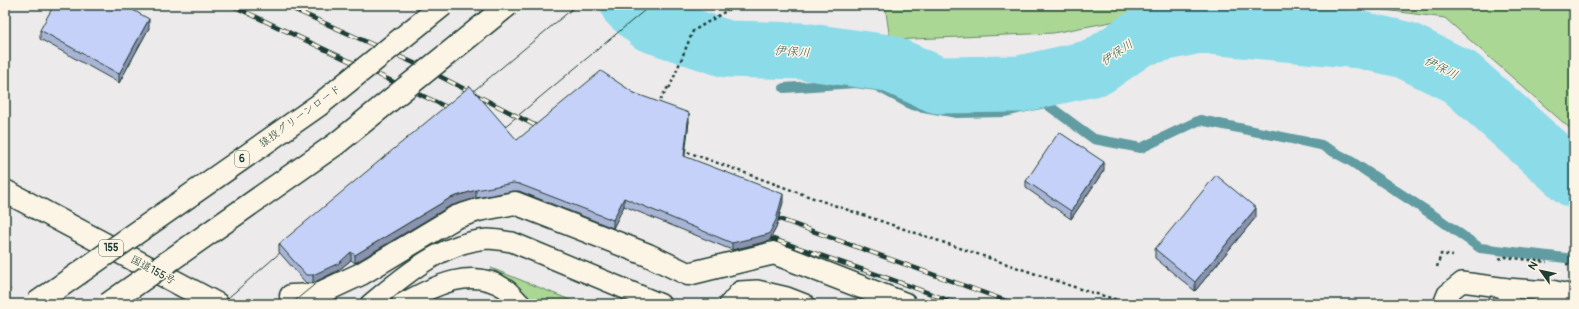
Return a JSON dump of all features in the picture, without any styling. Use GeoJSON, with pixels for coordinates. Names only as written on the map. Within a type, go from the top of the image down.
{"type":"FeatureCollection","features":[{"type":"Feature","properties":{"kind":"main road","name":"猿投グリーンロード"},"geometry":{"type":"LineString","coordinates":[[34,304],[319,105],[443,5]]}},
{"type":"Feature","properties":{"kind":"main road"},"geometry":{"type":"LineString","coordinates":[[108,304],[336,144],[508,5]]}},
{"type":"Feature","properties":{"kind":"main road","name":"国道155号"},"geometry":{"type":"LineString","coordinates":[[5,191],[217,304]]}},
{"type":"Feature","properties":{"kind":"main road"},"geometry":{"type":"LineString","coordinates":[[291,296],[316,295],[361,274],[456,218],[478,210],[515,204],[648,255],[688,274],[774,253],[905,304]]}},
{"type":"Feature","properties":{"kind":"main road"},"geometry":{"type":"LineString","coordinates":[[1547,298],[1570,296],[1568,304]]}},
{"type":"Feature","properties":{"kind":"lane"},"geometry":{"type":"LineString","coordinates":[[370,304],[398,281],[440,251],[464,243],[488,239],[512,242],[661,304]]}},
{"type":"Feature","properties":{"kind":"lane"},"geometry":{"type":"LineString","coordinates":[[401,304],[444,282],[466,278],[487,280],[506,289],[521,304]]}},
{"type":"Feature","properties":{"kind":"lane"},"geometry":{"type":"LineString","coordinates":[[1443,304],[1447,294],[1462,282],[1508,296],[1547,298]]}},
{"type":"Feature","properties":{"kind":"lane"},"geometry":{"type":"LineString","coordinates":[[729,304],[740,292],[757,290],[787,297],[805,304]]}},
{"type":"Feature","properties":{"kind":"path"},"geometry":{"type":"LineString","coordinates":[[653,110],[668,87],[669,89],[694,31],[736,5]]}},
{"type":"Feature","properties":{"kind":"path"},"geometry":{"type":"LineString","coordinates":[[676,148],[823,202],[1082,290],[1132,304]]}},
{"type":"Feature","properties":{"kind":"green space"},"geometry":{"type":"Polygon","coordinates":[[[885,5],[1200,5],[1053,33],[890,40],[885,5]]]}},
{"type":"Feature","properties":{"kind":"green space"},"geometry":{"type":"Polygon","coordinates":[[[1348,5],[1574,5],[1574,132],[1445,18],[1348,5]]]}},
{"type":"Feature","properties":{"kind":"green space"},"geometry":{"type":"Polygon","coordinates":[[[491,268],[580,304],[535,304],[510,280],[491,268]]]}},
{"type":"Feature","properties":{"kind":"building"},"geometry":{"type":"Polygon","coordinates":[[[54,5],[124,5],[149,19],[119,74],[40,30],[54,5]]]}},
{"type":"Feature","properties":{"kind":"building"},"geometry":{"type":"Polygon","coordinates":[[[601,71],[634,93],[689,113],[684,156],[783,194],[776,220],[769,234],[732,243],[624,198],[613,220],[513,183],[476,190],[450,198],[355,255],[351,252],[339,263],[313,275],[306,275],[279,244],[470,86],[517,140],[601,71]]]}},
{"type":"Feature","properties":{"kind":"building"},"geometry":{"type":"Polygon","coordinates":[[[1059,132],[1104,162],[1071,211],[1026,181],[1059,132]]]}},
{"type":"Feature","properties":{"kind":"building"},"geometry":{"type":"Polygon","coordinates":[[[1216,175],[1256,208],[1195,282],[1155,249],[1216,175]]]}},
{"type":"Feature","properties":{"kind":"waterway","name":"伊保川"},"geometry":{"type":"LineString","coordinates":[[629,5],[651,24],[727,49],[802,51],[888,63],[938,85],[1020,84],[1097,67],[1139,38],[1199,25],[1361,40],[1405,50],[1460,77],[1574,179]]}},
{"type":"Feature","properties":{"kind":"waterway"},"geometry":{"type":"LineString","coordinates":[[784,88],[855,83],[877,86],[912,105],[957,113],[1004,112],[1045,103],[1094,139],[1141,148],[1200,120],[1321,145],[1349,160],[1439,219],[1480,248],[1574,259]]}},
{"type":"Feature","properties":{"kind":"tram line"},"geometry":{"type":"LineString","coordinates":[[465,98],[577,5]]}},
{"type":"Feature","properties":{"kind":"tram line"},"geometry":{"type":"LineString","coordinates":[[497,133],[651,5]]}},
{"type":"Feature","properties":{"kind":"tram line"},"geometry":{"type":"LineString","coordinates":[[221,304],[289,245]]}},
{"type":"Feature","properties":{"kind":"tram line"},"geometry":{"type":"LineString","coordinates":[[291,304],[331,271]]}},
{"type":"Feature","properties":{"kind":"railway"},"geometry":{"type":"LineString","coordinates":[[231,5],[455,111]]}},
{"type":"Feature","properties":{"kind":"railway"},"geometry":{"type":"LineString","coordinates":[[284,5],[414,63],[544,130]]}},
{"type":"Feature","properties":{"kind":"railway"},"geometry":{"type":"LineString","coordinates":[[768,215],[1015,304]]}},
{"type":"Feature","properties":{"kind":"railway"},"geometry":{"type":"LineString","coordinates":[[761,235],[959,304]]}}]}
